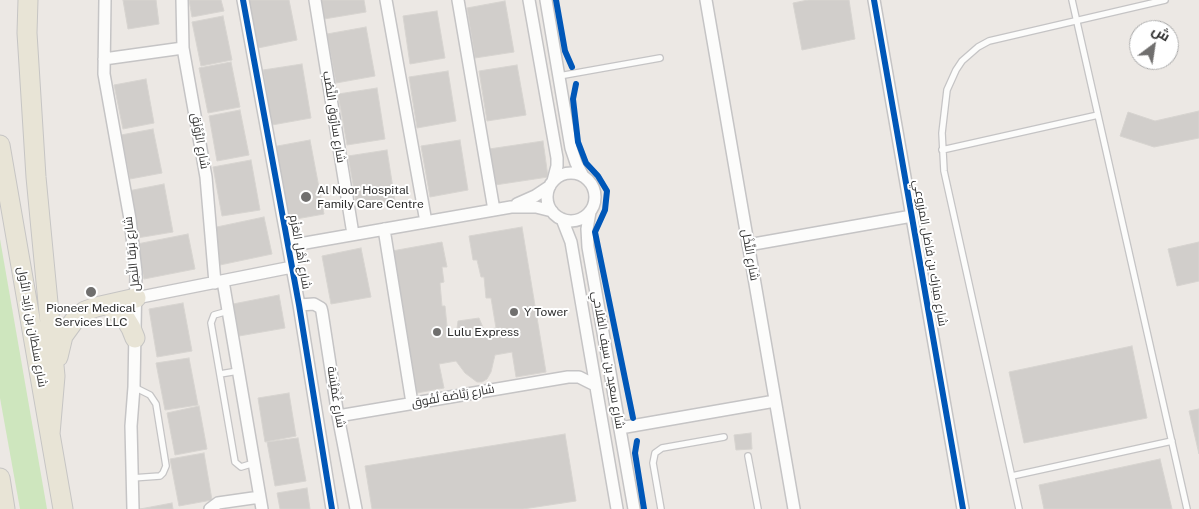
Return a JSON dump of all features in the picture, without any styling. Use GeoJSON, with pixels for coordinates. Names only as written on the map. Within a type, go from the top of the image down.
{"type":"FeatureCollection","features":[{"type":"Feature","properties":{"kind":"main road"},"geometry":{"type":"LineString","coordinates":[[28,0],[27,33],[36,177],[55,376]]}},
{"type":"Feature","properties":{"kind":"main road","name":"شارع سلطان بن زايد الأول"},"geometry":{"type":"LineString","coordinates":[[0,146],[64,509]]}},
{"type":"Feature","properties":{"kind":"main road"},"geometry":{"type":"LineString","coordinates":[[50,434],[55,376],[60,347],[68,326],[85,311],[136,298]]}},
{"type":"Feature","properties":{"kind":"main road"},"geometry":{"type":"LineString","coordinates":[[107,305],[125,318],[135,338]]}},
{"type":"Feature","properties":{"kind":"main road"},"geometry":{"type":"LineString","coordinates":[[0,478],[5,509]]}},
{"type":"Feature","properties":{"kind":"street","name":"شارع بَرقا النِّصِل"},"geometry":{"type":"LineString","coordinates":[[105,0],[104,59],[106,90],[134,245],[136,298],[131,426],[133,509]]}},
{"type":"Feature","properties":{"kind":"street","name":"شارع الرَّوْنَق"},"geometry":{"type":"LineString","coordinates":[[182,0],[183,48],[205,168],[219,282],[228,311],[262,509]]}},
{"type":"Feature","properties":{"kind":"street","name":"شارع أهْل العَزْم"},"geometry":{"type":"LineString","coordinates":[[244,0],[292,267],[332,509]]}},
{"type":"Feature","properties":{"kind":"street","name":"شارع سارُوق النَّصُب"},"geometry":{"type":"LineString","coordinates":[[315,0],[353,234]]}},
{"type":"Feature","properties":{"kind":"street"},"geometry":{"type":"LineString","coordinates":[[386,0],[426,222]]}},
{"type":"Feature","properties":{"kind":"street"},"geometry":{"type":"LineString","coordinates":[[458,0],[494,210]]}},
{"type":"Feature","properties":{"kind":"street"},"geometry":{"type":"LineString","coordinates":[[529,0],[557,158],[557,166],[548,201],[552,211]]}},
{"type":"Feature","properties":{"kind":"street"},"geometry":{"type":"LineString","coordinates":[[546,0],[571,148],[583,176]]}},
{"type":"Feature","properties":{"kind":"street","name":"شارع النَّخْل"},"geometry":{"type":"LineString","coordinates":[[706,0],[794,509]]}},
{"type":"Feature","properties":{"kind":"street","name":"شارع مبارك بن فاضل المزروعي"},"geometry":{"type":"LineString","coordinates":[[874,0],[963,509]]}},
{"type":"Feature","properties":{"kind":"street"},"geometry":{"type":"LineString","coordinates":[[104,59],[183,48]]}},
{"type":"Feature","properties":{"kind":"street"},"geometry":{"type":"LineString","coordinates":[[288,246],[511,207],[536,207],[552,211],[562,219],[577,220],[585,217],[594,206],[595,192],[589,180],[576,173],[568,173],[528,200],[511,207]]}},
{"type":"Feature","properties":{"kind":"street","name":"شارع سعيد بن سيف الفلاحي"},"geometry":{"type":"LineString","coordinates":[[590,212],[587,238],[634,509]]}},
{"type":"Feature","properties":{"kind":"street"},"geometry":{"type":"LineString","coordinates":[[748,245],[912,216]]}},
{"type":"Feature","properties":{"kind":"street","name":"شارع سعيد بن سيف الفلاحي"},"geometry":{"type":"LineString","coordinates":[[562,219],[571,242],[617,509]]}},
{"type":"Feature","properties":{"kind":"street"},"geometry":{"type":"LineString","coordinates":[[384,229],[412,403]]}},
{"type":"Feature","properties":{"kind":"street"},"geometry":{"type":"LineString","coordinates":[[136,298],[292,267]]}},
{"type":"Feature","properties":{"kind":"street","name":"شارع غْمَيْسَة"},"geometry":{"type":"LineString","coordinates":[[298,305],[314,304],[321,308],[338,416],[356,509]]}},
{"type":"Feature","properties":{"kind":"street","name":"شارع رَبَّاضة لُفُوق"},"geometry":{"type":"LineString","coordinates":[[568,377],[583,368],[591,358]]}},
{"type":"Feature","properties":{"kind":"street","name":"شارع رَبَّاضة لُفُوق"},"geometry":{"type":"LineString","coordinates":[[338,416],[568,377],[579,378],[595,384]]}},
{"type":"Feature","properties":{"kind":"street"},"geometry":{"type":"LineString","coordinates":[[620,428],[776,401]]}},
{"type":"Feature","properties":{"kind":"street"},"geometry":{"type":"LineString","coordinates":[[210,509],[218,503],[260,497]]}},
{"type":"Feature","properties":{"kind":"lane"},"geometry":{"type":"LineString","coordinates":[[1072,0],[1187,509]]}},
{"type":"Feature","properties":{"kind":"lane"},"geometry":{"type":"LineString","coordinates":[[1019,509],[948,191],[942,150],[943,117],[947,90],[956,70],[969,53],[989,41],[1165,0]]}},
{"type":"Feature","properties":{"kind":"lane"},"geometry":{"type":"LineString","coordinates":[[559,76],[660,58]]}},
{"type":"Feature","properties":{"kind":"lane"},"geometry":{"type":"LineString","coordinates":[[942,150],[1098,114]]}},
{"type":"Feature","properties":{"kind":"lane"},"geometry":{"type":"LineString","coordinates":[[228,311],[214,315],[211,323],[236,462],[241,467],[254,463]]}},
{"type":"Feature","properties":{"kind":"lane"},"geometry":{"type":"LineString","coordinates":[[220,374],[238,371]]}},
{"type":"Feature","properties":{"kind":"lane"},"geometry":{"type":"LineString","coordinates":[[132,478],[160,476],[166,466],[156,404],[150,395],[134,387]]}},
{"type":"Feature","properties":{"kind":"lane"},"geometry":{"type":"LineString","coordinates":[[662,509],[653,463],[655,453],[662,448],[724,437]]}},
{"type":"Feature","properties":{"kind":"lane"},"geometry":{"type":"LineString","coordinates":[[1012,476],[1172,441]]}},
{"type":"Feature","properties":{"kind":"lane"},"geometry":{"type":"LineString","coordinates":[[748,456],[758,509]]}},
{"type":"Feature","properties":{"kind":"green space"},"geometry":{"type":"Polygon","coordinates":[[[0,239],[47,509],[20,509],[0,398],[0,239]]]}},
{"type":"Feature","properties":{"kind":"building"},"geometry":{"type":"Polygon","coordinates":[[[123,0],[156,0],[159,24],[128,29],[123,0]]]}},
{"type":"Feature","properties":{"kind":"building"},"geometry":{"type":"Polygon","coordinates":[[[189,0],[221,0],[224,11],[192,17],[189,0]]]}},
{"type":"Feature","properties":{"kind":"building"},"geometry":{"type":"Polygon","coordinates":[[[249,0],[289,0],[297,40],[258,48],[249,0]]]}},
{"type":"Feature","properties":{"kind":"building"},"geometry":{"type":"Polygon","coordinates":[[[321,0],[364,0],[366,12],[324,19],[321,0]]]}},
{"type":"Feature","properties":{"kind":"building"},"geometry":{"type":"Polygon","coordinates":[[[808,0],[849,0],[855,39],[802,50],[793,3],[808,0]]]}},
{"type":"Feature","properties":{"kind":"building"},"geometry":{"type":"Polygon","coordinates":[[[505,1],[514,52],[475,58],[467,8],[505,1]]]}},
{"type":"Feature","properties":{"kind":"building"},"geometry":{"type":"Polygon","coordinates":[[[437,11],[445,58],[410,64],[403,16],[437,11]]]}},
{"type":"Feature","properties":{"kind":"building"},"geometry":{"type":"Polygon","coordinates":[[[223,16],[232,60],[201,66],[192,22],[223,16]]]}},
{"type":"Feature","properties":{"kind":"building"},"geometry":{"type":"Polygon","coordinates":[[[366,27],[375,76],[336,83],[327,34],[366,27]]]}},
{"type":"Feature","properties":{"kind":"building"},"geometry":{"type":"Polygon","coordinates":[[[231,62],[240,107],[208,113],[199,68],[231,62]]]}},
{"type":"Feature","properties":{"kind":"building"},"geometry":{"type":"Polygon","coordinates":[[[302,64],[311,118],[272,125],[263,70],[302,64]]]}},
{"type":"Feature","properties":{"kind":"building"},"geometry":{"type":"Polygon","coordinates":[[[517,65],[526,115],[487,121],[479,71],[517,65]]]}},
{"type":"Feature","properties":{"kind":"building"},"geometry":{"type":"Polygon","coordinates":[[[448,71],[456,121],[417,128],[409,77],[448,71]]]}},
{"type":"Feature","properties":{"kind":"building"},"geometry":{"type":"Polygon","coordinates":[[[146,79],[154,123],[123,129],[114,85],[146,79]]]}},
{"type":"Feature","properties":{"kind":"building"},"geometry":{"type":"Polygon","coordinates":[[[377,88],[385,139],[347,145],[338,94],[377,88]]]}},
{"type":"Feature","properties":{"kind":"building"},"geometry":{"type":"Polygon","coordinates":[[[240,110],[249,155],[217,161],[209,116],[240,110]]]}},
{"type":"Feature","properties":{"kind":"building"},"geometry":{"type":"Polygon","coordinates":[[[1199,111],[1199,138],[1154,147],[1120,136],[1128,112],[1155,121],[1199,111]]]}},
{"type":"Feature","properties":{"kind":"building"},"geometry":{"type":"Polygon","coordinates":[[[153,129],[162,173],[130,179],[121,135],[153,129]]]}},
{"type":"Feature","properties":{"kind":"building"},"geometry":{"type":"Polygon","coordinates":[[[310,140],[324,214],[285,221],[272,147],[310,140]]]}},
{"type":"Feature","properties":{"kind":"building"},"geometry":{"type":"Polygon","coordinates":[[[460,140],[468,190],[430,197],[421,146],[460,140]]]}},
{"type":"Feature","properties":{"kind":"building"},"geometry":{"type":"Polygon","coordinates":[[[543,141],[548,177],[495,185],[489,149],[543,141]]]}},
{"type":"Feature","properties":{"kind":"building"},"geometry":{"type":"Polygon","coordinates":[[[387,150],[395,201],[357,207],[348,156],[387,150]]]}},
{"type":"Feature","properties":{"kind":"building"},"geometry":{"type":"Polygon","coordinates":[[[251,160],[260,210],[222,216],[213,167],[251,160]]]}},
{"type":"Feature","properties":{"kind":"building"},"geometry":{"type":"Polygon","coordinates":[[[164,184],[173,232],[137,238],[128,191],[164,184]]]}},
{"type":"Feature","properties":{"kind":"building"},"geometry":{"type":"Polygon","coordinates":[[[264,217],[272,254],[220,265],[212,228],[264,217]]]}},
{"type":"Feature","properties":{"kind":"building","name":"Y Tower"},"geometry":{"type":"Polygon","coordinates":[[[522,227],[546,372],[516,377],[512,352],[495,355],[491,372],[487,379],[477,382],[465,373],[456,361],[439,364],[444,388],[417,393],[392,251],[442,242],[447,267],[442,267],[444,282],[440,283],[442,306],[445,306],[448,336],[456,336],[458,321],[479,318],[484,330],[496,328],[491,298],[486,298],[484,277],[481,277],[477,260],[473,260],[469,236],[522,227]]]}},
{"type":"Feature","properties":{"kind":"building"},"geometry":{"type":"Polygon","coordinates":[[[188,234],[195,269],[144,279],[137,244],[188,234]]]}},
{"type":"Feature","properties":{"kind":"building"},"geometry":{"type":"Polygon","coordinates":[[[1199,242],[1199,281],[1177,286],[1168,249],[1199,242]]]}},
{"type":"Feature","properties":{"kind":"building"},"geometry":{"type":"Polygon","coordinates":[[[361,248],[371,297],[331,304],[322,256],[361,248]]]}},
{"type":"Feature","properties":{"kind":"building"},"geometry":{"type":"Polygon","coordinates":[[[279,295],[285,328],[239,336],[233,304],[279,295]]]}},
{"type":"Feature","properties":{"kind":"building"},"geometry":{"type":"Polygon","coordinates":[[[183,303],[192,351],[157,357],[149,309],[183,303]]]}},
{"type":"Feature","properties":{"kind":"building"},"geometry":{"type":"Polygon","coordinates":[[[1132,346],[1147,418],[1024,443],[1009,372],[1132,346]]]}},
{"type":"Feature","properties":{"kind":"building"},"geometry":{"type":"Polygon","coordinates":[[[189,358],[198,405],[165,410],[156,363],[189,358]]]}},
{"type":"Feature","properties":{"kind":"building"},"geometry":{"type":"Polygon","coordinates":[[[289,393],[296,436],[265,442],[258,398],[289,393]]]}},
{"type":"Feature","properties":{"kind":"building"},"geometry":{"type":"Polygon","coordinates":[[[199,406],[207,449],[175,455],[167,413],[199,406]]]}},
{"type":"Feature","properties":{"kind":"building"},"geometry":{"type":"Polygon","coordinates":[[[1199,409],[1199,454],[1189,411],[1199,409]]]}},
{"type":"Feature","properties":{"kind":"building"},"geometry":{"type":"Polygon","coordinates":[[[751,433],[752,449],[736,450],[734,435],[751,433]]]}},
{"type":"Feature","properties":{"kind":"building"},"geometry":{"type":"Polygon","coordinates":[[[565,434],[576,501],[523,509],[372,509],[365,466],[565,434]]]}},
{"type":"Feature","properties":{"kind":"building"},"geometry":{"type":"Polygon","coordinates":[[[298,438],[306,481],[275,486],[267,442],[298,438]]]}},
{"type":"Feature","properties":{"kind":"building"},"geometry":{"type":"Polygon","coordinates":[[[204,453],[212,500],[179,506],[170,459],[204,453]]]}},
{"type":"Feature","properties":{"kind":"building"},"geometry":{"type":"Polygon","coordinates":[[[1160,459],[1172,509],[1044,509],[1039,485],[1160,459]]]}},
{"type":"Feature","properties":{"kind":"building"},"geometry":{"type":"Polygon","coordinates":[[[307,488],[310,509],[280,509],[277,493],[307,488]]]}},
{"type":"Feature","properties":{"kind":"building"},"geometry":{"type":"Polygon","coordinates":[[[172,503],[173,509],[140,509],[172,503]]]}},
{"type":"Feature","properties":{"kind":"cycle path"},"geometry":{"type":"LineString","coordinates":[[243,0],[299,305],[332,509]]}},
{"type":"Feature","properties":{"kind":"cycle path"},"geometry":{"type":"LineString","coordinates":[[556,0],[565,51],[572,67]]}},
{"type":"Feature","properties":{"kind":"cycle path"},"geometry":{"type":"LineString","coordinates":[[874,0],[963,509]]}},
{"type":"Feature","properties":{"kind":"cycle path"},"geometry":{"type":"LineString","coordinates":[[576,84],[573,99],[578,142],[586,163],[598,176],[607,191],[605,210],[595,232],[633,418]]}},
{"type":"Feature","properties":{"kind":"cycle path"},"geometry":{"type":"LineString","coordinates":[[637,441],[635,453],[644,509]]}},
{"type":"Feature","properties":{"kind":"place","name":"Al Noor Hospital Family Care Centre"},"geometry":{"type":"Point","coordinates":[306,197]}},
{"type":"Feature","properties":{"kind":"place","name":"Pioneer Medical Services LLC"},"geometry":{"type":"Point","coordinates":[91,292]}},
{"type":"Feature","properties":{"kind":"place","name":"Y Tower"},"geometry":{"type":"Point","coordinates":[514,312]}},
{"type":"Feature","properties":{"kind":"place","name":"Lulu Express"},"geometry":{"type":"Point","coordinates":[437,332]}}]}
